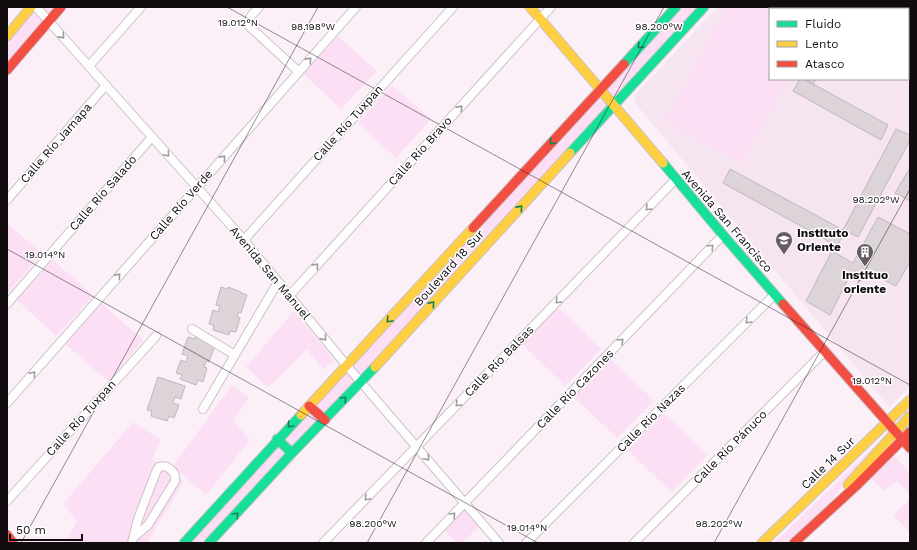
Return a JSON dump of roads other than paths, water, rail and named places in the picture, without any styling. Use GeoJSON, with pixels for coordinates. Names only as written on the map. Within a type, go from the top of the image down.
{"type":"FeatureCollection","features":[{"type":"Feature","properties":{"kind":"main road"},"geometry":{"type":"LineString","coordinates":[[7,36],[32,7]]}},
{"type":"Feature","properties":{"kind":"main road"},"geometry":{"type":"LineString","coordinates":[[7,70],[60,7]]}},
{"type":"Feature","properties":{"kind":"main road","name":"Avenida San Francisco"},"geometry":{"type":"LineString","coordinates":[[530,7],[601,89],[675,180],[910,448]]}},
{"type":"Feature","properties":{"kind":"main road","name":"Boulevard 18 Sur"},"geometry":{"type":"LineString","coordinates":[[184,543],[676,7]]}},
{"type":"Feature","properties":{"kind":"main road","name":"Boulevard 18 Sur"},"geometry":{"type":"LineString","coordinates":[[209,543],[292,453],[361,382],[704,7]]}},
{"type":"Feature","properties":{"kind":"main road","name":"Calle 14 Sur"},"geometry":{"type":"LineString","coordinates":[[762,543],[910,400]]}},
{"type":"Feature","properties":{"kind":"main road"},"geometry":{"type":"LineString","coordinates":[[309,406],[325,420]]}},
{"type":"Feature","properties":{"kind":"main road"},"geometry":{"type":"LineString","coordinates":[[837,503],[850,481],[910,416]]}},
{"type":"Feature","properties":{"kind":"main road"},"geometry":{"type":"LineString","coordinates":[[794,543],[910,432]]}},
{"type":"Feature","properties":{"kind":"main road"},"geometry":{"type":"LineString","coordinates":[[278,439],[292,453]]}},
{"type":"Feature","properties":{"kind":"main road"},"geometry":{"type":"LineString","coordinates":[[237,485],[251,498]]}},
{"type":"Feature","properties":{"kind":"main road"},"geometry":{"type":"LineString","coordinates":[[7,535],[14,543]]}},
{"type":"Feature","properties":{"kind":"street","name":"Avenida San Manuel"},"geometry":{"type":"LineString","coordinates":[[36,7],[244,240],[347,366],[499,543]]}},
{"type":"Feature","properties":{"kind":"street"},"geometry":{"type":"LineString","coordinates":[[89,66],[141,7]]}},
{"type":"Feature","properties":{"kind":"street"},"geometry":{"type":"LineString","coordinates":[[259,7],[248,22],[250,28],[299,72]]}},
{"type":"Feature","properties":{"kind":"street","name":"Calle Río Verde"},"geometry":{"type":"LineString","coordinates":[[7,403],[356,7]]}},
{"type":"Feature","properties":{"kind":"street","name":"Calle Río Tuxpan"},"geometry":{"type":"LineString","coordinates":[[244,240],[453,7]]}},
{"type":"Feature","properties":{"kind":"street","name":"Calle Río Bravo"},"geometry":{"type":"LineString","coordinates":[[290,295],[551,7]]}},
{"type":"Feature","properties":{"kind":"street","name":"Calle Río Jamapa"},"geometry":{"type":"LineString","coordinates":[[7,200],[106,85]]}},
{"type":"Feature","properties":{"kind":"street","name":"Calle Río Salado"},"geometry":{"type":"LineString","coordinates":[[7,304],[152,137]]}},
{"type":"Feature","properties":{"kind":"street","name":"Calle Río Balsas"},"geometry":{"type":"LineString","coordinates":[[323,543],[675,180]]}},
{"type":"Feature","properties":{"kind":"street","name":"Calle Río Cazones"},"geometry":{"type":"LineString","coordinates":[[426,543],[723,235]]}},
{"type":"Feature","properties":{"kind":"street"},"geometry":{"type":"LineString","coordinates":[[203,409],[278,282]]}},
{"type":"Feature","properties":{"kind":"street","name":"Calle Río Nazas"},"geometry":{"type":"LineString","coordinates":[[526,543],[775,294]]}},
{"type":"Feature","properties":{"kind":"street"},"geometry":{"type":"LineString","coordinates":[[192,329],[235,355]]}},
{"type":"Feature","properties":{"kind":"street","name":"Calle Río Tuxpan"},"geometry":{"type":"LineString","coordinates":[[7,501],[156,336]]}},
{"type":"Feature","properties":{"kind":"street","name":"Calle Río Pánuco"},"geometry":{"type":"LineString","coordinates":[[634,543],[825,351]]}},
{"type":"Feature","properties":{"kind":"street"},"geometry":{"type":"LineString","coordinates":[[165,467],[176,475],[175,481],[148,525],[133,540],[138,519],[156,472],[159,468],[165,467]]}},
{"type":"Feature","properties":{"kind":"place","name":"Instituto Oriente"},"geometry":{"type":"Point","coordinates":[784,255]}},
{"type":"Feature","properties":{"kind":"place","name":"Instituo oriente"},"geometry":{"type":"Point","coordinates":[865,267]}}]}
